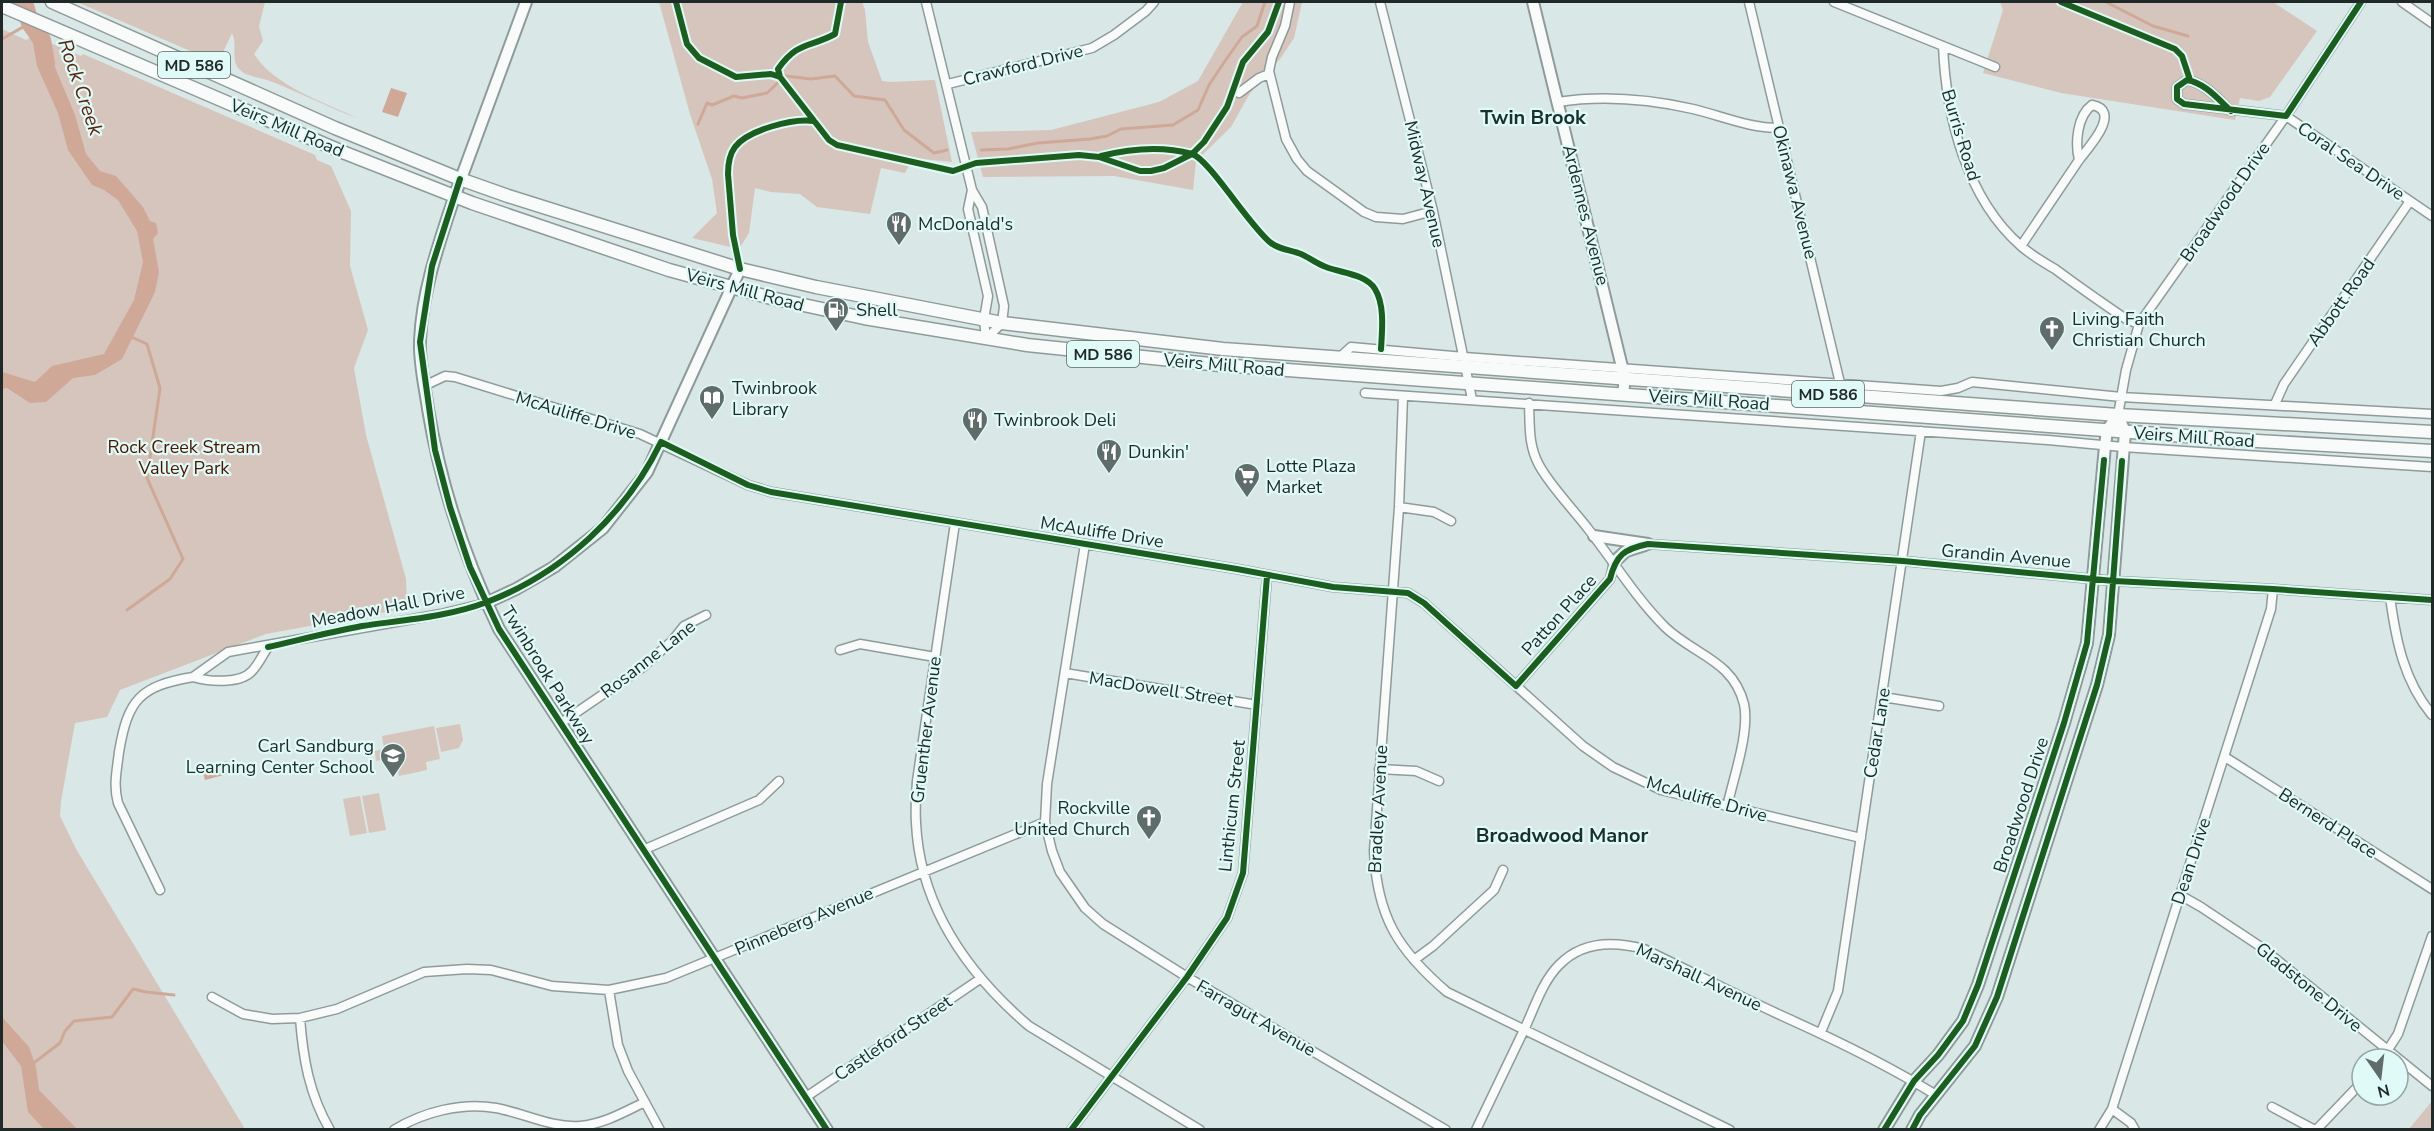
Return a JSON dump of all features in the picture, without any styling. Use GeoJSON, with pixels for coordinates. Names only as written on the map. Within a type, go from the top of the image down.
{"type":"FeatureCollection","features":[{"type":"Feature","properties":{"kind":"main road","name":"Veirs Mill Road"},"geometry":{"type":"LineString","coordinates":[[52,2],[335,128],[460,179],[740,269],[816,287],[1002,323],[1223,349],[1624,373],[2118,415],[2433,432]]}},
{"type":"Feature","properties":{"kind":"main road","name":"Veirs Mill Road"},"geometry":{"type":"LineString","coordinates":[[2,6],[345,153],[455,195],[669,270],[807,307],[986,339],[1107,355],[2125,432],[2321,446],[2433,451]]}},
{"type":"Feature","properties":{"kind":"main road"},"geometry":{"type":"LineString","coordinates":[[1220,365],[1223,349]]}},
{"type":"Feature","properties":{"kind":"street","name":"Twinbrook Parkway"},"geometry":{"type":"LineString","coordinates":[[526,2],[460,179],[432,266],[427,291],[420,342],[424,386],[435,450],[450,507],[470,567],[499,629],[827,1130]]}},
{"type":"Feature","properties":{"kind":"street"},"geometry":{"type":"LineString","coordinates":[[927,2],[972,190],[982,207],[1004,306],[1002,323],[986,339]]}},
{"type":"Feature","properties":{"kind":"street","name":"Crawford Drive"},"geometry":{"type":"LineString","coordinates":[[948,84],[1092,48],[1114,35],[1146,11],[1154,2]]}},
{"type":"Feature","properties":{"kind":"street"},"geometry":{"type":"LineString","coordinates":[[1290,2],[1285,27],[1272,57],[1269,75],[1286,139],[1297,159],[1307,171],[1364,212],[1376,217],[1403,219],[1433,211]]}},
{"type":"Feature","properties":{"kind":"street","name":"Midway Avenue"},"geometry":{"type":"LineString","coordinates":[[1380,2],[1433,211],[1472,399]]}},
{"type":"Feature","properties":{"kind":"street","name":"Ardennes Avenue"},"geometry":{"type":"LineString","coordinates":[[1533,2],[1624,373],[1623,394]]}},
{"type":"Feature","properties":{"kind":"street","name":"Okinawa Avenue"},"geometry":{"type":"LineString","coordinates":[[1749,2],[1840,383]]}},
{"type":"Feature","properties":{"kind":"street"},"geometry":{"type":"LineString","coordinates":[[1834,2],[1995,67]]}},
{"type":"Feature","properties":{"kind":"street","name":"Broadwood Drive"},"geometry":{"type":"LineString","coordinates":[[1884,1130],[1914,1081],[1938,1055],[1963,1021],[1978,985],[2064,723],[2087,643],[2104,446],[2108,430],[2118,415],[2126,370],[2139,324],[2286,116],[2361,2]]}},
{"type":"Feature","properties":{"kind":"street"},"geometry":{"type":"LineString","coordinates":[[2402,2],[2433,23]]}},
{"type":"Feature","properties":{"kind":"street","name":"Burris Road"},"geometry":{"type":"LineString","coordinates":[[1943,46],[1944,80],[1970,176],[1991,213],[2021,246],[2126,319],[2139,324]]}},
{"type":"Feature","properties":{"kind":"street"},"geometry":{"type":"LineString","coordinates":[[1239,93],[1259,78],[1269,75]]}},
{"type":"Feature","properties":{"kind":"street","name":"Coral Sea Drive"},"geometry":{"type":"LineString","coordinates":[[2231,111],[2212,93],[2196,83],[2183,81],[2177,87],[2177,99],[2184,104],[2231,111],[2286,116],[2433,216]]}},
{"type":"Feature","properties":{"kind":"street"},"geometry":{"type":"LineString","coordinates":[[1558,102],[1589,97],[1639,100],[1693,109],[1759,128],[1779,128]]}},
{"type":"Feature","properties":{"kind":"street"},"geometry":{"type":"LineString","coordinates":[[2021,246],[2104,126],[2105,119],[2098,106],[2092,105],[2081,117],[2077,151],[2079,160]]}},
{"type":"Feature","properties":{"kind":"street"},"geometry":{"type":"LineString","coordinates":[[972,190],[968,209],[988,296],[984,319],[986,339]]}},
{"type":"Feature","properties":{"kind":"street","name":"Abbott Road"},"geometry":{"type":"LineString","coordinates":[[2275,404],[2284,384],[2410,201]]}},
{"type":"Feature","properties":{"kind":"street"},"geometry":{"type":"LineString","coordinates":[[977,246],[992,251]]}},
{"type":"Feature","properties":{"kind":"street","name":"Meadow Hall Drive"},"geometry":{"type":"LineString","coordinates":[[160,890],[118,803],[114,788],[123,726],[128,712],[138,698],[165,682],[193,677],[228,652],[441,614],[486,603],[554,567],[603,528],[647,472],[740,269]]}},
{"type":"Feature","properties":{"kind":"street","name":"Veirs Mill Road"},"geometry":{"type":"LineString","coordinates":[[1624,373],[1840,383],[1941,392],[1972,382],[2121,397],[2433,414]]}},
{"type":"Feature","properties":{"kind":"street","name":"McAuliffe Drive"},"geometry":{"type":"LineString","coordinates":[[424,386],[445,376],[454,377],[661,442],[748,485],[771,492],[1333,587],[1408,593],[1424,603],[1582,746],[1613,767],[1661,790],[1861,838]]}},
{"type":"Feature","properties":{"kind":"street","name":"Veirs Mill Road"},"geometry":{"type":"LineString","coordinates":[[1365,393],[2433,467]]}},
{"type":"Feature","properties":{"kind":"street","name":"Bradley Avenue"},"geometry":{"type":"LineString","coordinates":[[1403,396],[1399,507],[1374,851],[1375,882],[1392,929],[1414,960],[1447,992],[1730,1130]]}},
{"type":"Feature","properties":{"kind":"street"},"geometry":{"type":"LineString","coordinates":[[1529,403],[1530,442],[1539,465],[1666,628],[1722,667],[1732,677],[1739,691],[1744,707],[1744,733],[1727,807]]}},
{"type":"Feature","properties":{"kind":"street","name":"Broadwood Drive"},"geometry":{"type":"LineString","coordinates":[[1912,1130],[1936,1095],[1975,1046],[1997,997],[2097,685],[2109,635],[2114,581],[2125,432],[2118,415]]}},
{"type":"Feature","properties":{"kind":"street","name":"Cedar Lane"},"geometry":{"type":"LineString","coordinates":[[1821,1032],[1838,991],[1921,432]]}},
{"type":"Feature","properties":{"kind":"street"},"geometry":{"type":"LineString","coordinates":[[1399,507],[1434,512],[1451,521]]}},
{"type":"Feature","properties":{"kind":"street","name":"Gruenther Avenue"},"geometry":{"type":"LineString","coordinates":[[956,523],[916,781],[916,824],[927,884],[946,928],[959,951],[980,979],[1029,1026],[1200,1130]]}},
{"type":"Feature","properties":{"kind":"street"},"geometry":{"type":"LineString","coordinates":[[1594,536],[1648,544]]}},
{"type":"Feature","properties":{"kind":"street","name":"Farragut Avenue"},"geometry":{"type":"LineString","coordinates":[[1085,544],[1047,784],[1044,822],[1060,872],[1085,908],[1103,924],[1187,977],[1446,1130]]}},
{"type":"Feature","properties":{"kind":"street","name":"Grandin Avenue"},"geometry":{"type":"LineString","coordinates":[[1648,544],[1903,561],[2114,581],[2433,600]]}},
{"type":"Feature","properties":{"kind":"street","name":"Patton Place"},"geometry":{"type":"LineString","coordinates":[[1516,686],[1610,579],[1614,562],[1626,551],[1648,544]]}},
{"type":"Feature","properties":{"kind":"street","name":"Linthicum Street"},"geometry":{"type":"LineString","coordinates":[[1071,1130],[1187,977],[1227,918],[1242,873],[1267,576]]}},
{"type":"Feature","properties":{"kind":"street","name":"Dean Drive"},"geometry":{"type":"LineString","coordinates":[[2099,1130],[2112,1109],[2271,609],[2273,589]]}},
{"type":"Feature","properties":{"kind":"street"},"geometry":{"type":"LineString","coordinates":[[2390,597],[2394,631],[2402,663],[2418,698],[2433,716]]}},
{"type":"Feature","properties":{"kind":"street","name":"Rosanne Lane"},"geometry":{"type":"LineString","coordinates":[[561,723],[643,667],[684,626],[706,615]]}},
{"type":"Feature","properties":{"kind":"street"},"geometry":{"type":"LineString","coordinates":[[840,650],[861,644],[935,657]]}},
{"type":"Feature","properties":{"kind":"street","name":"Meadow Hall Drive"},"geometry":{"type":"LineString","coordinates":[[193,677],[203,680],[242,678],[252,672],[268,646]]}},
{"type":"Feature","properties":{"kind":"street","name":"MacDowell Street"},"geometry":{"type":"LineString","coordinates":[[1065,674],[1257,705]]}},
{"type":"Feature","properties":{"kind":"street"},"geometry":{"type":"LineString","coordinates":[[1883,697],[1939,706]]}},
{"type":"Feature","properties":{"kind":"street","name":"Bernerd Place"},"geometry":{"type":"LineString","coordinates":[[2225,757],[2433,890]]}},
{"type":"Feature","properties":{"kind":"street"},"geometry":{"type":"LineString","coordinates":[[1379,769],[1416,771],[1439,781]]}},
{"type":"Feature","properties":{"kind":"street"},"geometry":{"type":"LineString","coordinates":[[643,850],[759,800],[779,781]]}},
{"type":"Feature","properties":{"kind":"street","name":"Pinneberg Avenue"},"geometry":{"type":"LineString","coordinates":[[212,997],[243,1014],[272,1018],[300,1018],[337,1009],[424,972],[467,969],[490,970],[552,986],[609,990],[666,978],[1044,822]]}},
{"type":"Feature","properties":{"kind":"street"},"geometry":{"type":"LineString","coordinates":[[1414,960],[1433,946],[1494,890],[1503,870]]}},
{"type":"Feature","properties":{"kind":"street","name":"Gladstone Drive"},"geometry":{"type":"LineString","coordinates":[[2180,896],[2201,907],[2261,947],[2384,1047]]}},
{"type":"Feature","properties":{"kind":"street"},"geometry":{"type":"LineString","coordinates":[[2390,1047],[2398,1034],[2433,936]]}},
{"type":"Feature","properties":{"kind":"street","name":"Marshall Avenue"},"geometry":{"type":"LineString","coordinates":[[1476,1130],[1543,989],[1558,965],[1578,952],[1595,945],[1620,943],[1644,948],[1789,1019],[1821,1032],[1936,1095]]}},
{"type":"Feature","properties":{"kind":"street","name":"Castleford Street"},"geometry":{"type":"LineString","coordinates":[[806,1096],[980,979]]}},
{"type":"Feature","properties":{"kind":"street"},"geometry":{"type":"LineString","coordinates":[[609,990],[618,1045],[628,1071],[660,1130]]}},
{"type":"Feature","properties":{"kind":"street"},"geometry":{"type":"LineString","coordinates":[[300,1018],[303,1056],[312,1093],[330,1130]]}},
{"type":"Feature","properties":{"kind":"street","name":"Gladstone Drive"},"geometry":{"type":"LineString","coordinates":[[2410,1068],[2433,1086]]}},
{"type":"Feature","properties":{"kind":"street"},"geometry":{"type":"LineString","coordinates":[[2272,1107],[2316,1130],[2350,1095]]}},
{"type":"Feature","properties":{"kind":"street"},"geometry":{"type":"LineString","coordinates":[[394,1130],[421,1116],[470,1107],[495,1108],[554,1124],[580,1126],[608,1120],[645,1102]]}},
{"type":"Feature","properties":{"kind":"street"},"geometry":{"type":"LineString","coordinates":[[2112,1109],[2131,1123],[2135,1130]]}},
{"type":"Feature","properties":{"kind":"green space"},"geometry":{"type":"Polygon","coordinates":[[[77,2],[265,2],[259,26],[263,41],[254,54],[274,75],[287,84],[357,118],[281,85],[242,72],[236,65],[232,33],[218,63],[77,2]]]}},
{"type":"Feature","properties":{"kind":"green space"},"geometry":{"type":"Polygon","coordinates":[[[659,2],[862,2],[868,42],[882,81],[935,80],[952,162],[913,158],[905,173],[881,168],[870,214],[817,207],[800,194],[771,192],[755,188],[749,233],[739,249],[692,238],[717,213],[712,179],[690,114],[659,2]]]}},
{"type":"Feature","properties":{"kind":"green space"},"geometry":{"type":"Polygon","coordinates":[[[1243,2],[1302,2],[1294,38],[1280,59],[1250,93],[1231,127],[1196,161],[1193,190],[1114,176],[983,177],[971,132],[1051,130],[1159,102],[1198,81],[1243,2]]]}},
{"type":"Feature","properties":{"kind":"green space"},"geometry":{"type":"Polygon","coordinates":[[[2000,2],[2273,2],[2317,31],[2270,97],[2259,101],[2240,98],[2235,120],[2061,93],[1983,73],[2003,10],[2000,2]]]}},
{"type":"Feature","properties":{"kind":"green space","name":"Rock Creek Stream Valley Park"},"geometry":{"type":"Polygon","coordinates":[[[2,29],[26,40],[32,37],[33,43],[50,50],[48,42],[81,56],[83,54],[315,155],[317,160],[331,166],[351,211],[350,266],[368,330],[354,368],[366,435],[406,579],[407,608],[266,634],[120,690],[107,717],[75,723],[61,801],[60,816],[76,849],[245,1129],[2,1129],[2,29]]]}},
{"type":"Feature","properties":{"kind":"green space"},"geometry":{"type":"Polygon","coordinates":[[[460,724],[463,740],[459,748],[441,752],[436,728],[460,724]]]}},
{"type":"Feature","properties":{"kind":"green space"},"geometry":{"type":"Polygon","coordinates":[[[434,726],[440,759],[426,762],[427,770],[399,776],[397,767],[389,769],[387,759],[376,761],[375,751],[384,749],[382,736],[434,726]]]}},
{"type":"Feature","properties":{"kind":"green space"},"geometry":{"type":"Polygon","coordinates":[[[379,793],[386,830],[369,833],[362,796],[379,793]]]}},
{"type":"Feature","properties":{"kind":"green space"},"geometry":{"type":"Polygon","coordinates":[[[360,796],[367,833],[350,836],[343,799],[360,796]]]}},
{"type":"Feature","properties":{"kind":"green space"},"geometry":{"type":"Polygon","coordinates":[[[2432,1101],[2432,1129],[2409,1129],[2432,1101]]]}},
{"type":"Feature","properties":{"kind":"shaded area"},"geometry":{"type":"Polygon","coordinates":[[[32,37],[48,42],[52,60],[75,115],[86,154],[100,171],[116,176],[143,207],[150,221],[156,223],[158,233],[153,239],[159,272],[155,292],[122,359],[95,375],[73,378],[46,402],[30,403],[7,388],[2,389],[2,372],[35,382],[52,366],[104,354],[134,300],[143,262],[137,231],[118,200],[92,185],[68,150],[58,113],[37,66],[32,37]]]}},
{"type":"Feature","properties":{"kind":"shaded area"},"geometry":{"type":"Polygon","coordinates":[[[391,88],[407,93],[398,117],[382,112],[391,88]]]}},
{"type":"Feature","properties":{"kind":"shaded area"},"geometry":{"type":"Polygon","coordinates":[[[227,761],[231,773],[205,780],[202,768],[227,761]]]}},
{"type":"Feature","properties":{"kind":"shaded area"},"geometry":{"type":"Polygon","coordinates":[[[2,1017],[29,1047],[36,1067],[39,1090],[77,1129],[44,1129],[28,1112],[21,1066],[2,1041],[2,1017]]]}},
{"type":"Feature","properties":{"kind":"waterway","name":"Rock Creek"},"geometry":{"type":"LineString","coordinates":[[24,2],[30,23],[42,40],[46,63]]}},
{"type":"Feature","properties":{"kind":"waterway"},"geometry":{"type":"LineString","coordinates":[[981,150],[1090,139],[1107,136],[1121,129],[1173,125],[1198,110],[1209,85],[1225,61],[1242,37],[1257,26],[1265,2]]}},
{"type":"Feature","properties":{"kind":"waterway"},"geometry":{"type":"LineString","coordinates":[[2106,2],[2153,26],[2188,36]]}},
{"type":"Feature","properties":{"kind":"waterway"},"geometry":{"type":"LineString","coordinates":[[2,39],[30,23]]}},
{"type":"Feature","properties":{"kind":"waterway"},"geometry":{"type":"LineString","coordinates":[[698,124],[707,103],[712,105],[734,96],[742,98],[767,93],[785,76],[811,79],[835,76],[854,96],[885,100],[904,130],[934,153],[947,150]]}},
{"type":"Feature","properties":{"kind":"waterway"},"geometry":{"type":"LineString","coordinates":[[127,610],[170,579],[183,559],[147,478],[160,388],[147,344],[129,336]]}},
{"type":"Feature","properties":{"kind":"waterway"},"geometry":{"type":"LineString","coordinates":[[31,1065],[60,1043],[65,1031],[74,1021],[112,1017],[133,989],[174,995]]}},
{"type":"Feature","properties":{"kind":"cycle path"},"geometry":{"type":"LineString","coordinates":[[676,2],[687,44],[699,58],[736,77],[771,74],[780,77]]}},
{"type":"Feature","properties":{"kind":"cycle path"},"geometry":{"type":"LineString","coordinates":[[841,2],[835,34],[798,49],[778,69],[780,77],[829,140],[837,145],[953,171],[976,163],[1079,155],[1099,157],[1140,171],[1151,171],[1164,168],[1192,154],[1204,142],[1227,107],[1243,62],[1268,32],[1279,2]]}},
{"type":"Feature","properties":{"kind":"cycle path"},"geometry":{"type":"LineString","coordinates":[[2061,2],[2175,49],[2182,56],[2190,80]]}},
{"type":"Feature","properties":{"kind":"cycle path"},"geometry":{"type":"LineString","coordinates":[[2231,111],[2226,106],[2221,102],[2211,92],[2200,84],[2187,80],[2177,87],[2177,99],[2184,104],[2286,116],[2361,2]]}},
{"type":"Feature","properties":{"kind":"cycle path"},"geometry":{"type":"LineString","coordinates":[[740,269],[733,235],[728,174],[731,153],[741,141],[750,135],[772,126],[795,121],[814,121]]}},
{"type":"Feature","properties":{"kind":"cycle path"},"geometry":{"type":"LineString","coordinates":[[1101,156],[1134,150],[1158,149],[1192,154],[1209,168],[1252,223],[1271,243],[1282,249],[1301,254],[1323,266],[1359,277],[1371,284],[1378,295],[1382,310],[1381,349]]}},
{"type":"Feature","properties":{"kind":"cycle path"},"geometry":{"type":"LineString","coordinates":[[460,179],[432,266],[420,342],[435,450],[450,507],[470,567],[499,629],[827,1130]]}},
{"type":"Feature","properties":{"kind":"cycle path"},"geometry":{"type":"LineString","coordinates":[[268,647],[362,626],[457,611],[515,590],[566,558],[611,517],[647,468],[661,442],[748,485],[771,492],[1333,587],[1408,593],[1424,603],[1516,686],[1610,579],[1615,564],[1622,554],[1648,544],[1903,561],[2114,581],[2432,600]]}},
{"type":"Feature","properties":{"kind":"cycle path"},"geometry":{"type":"LineString","coordinates":[[1884,1130],[1914,1081],[1938,1055],[1963,1021],[1978,985],[2064,723],[2087,643],[2104,460]]}},
{"type":"Feature","properties":{"kind":"cycle path"},"geometry":{"type":"LineString","coordinates":[[1912,1130],[1920,1115],[1975,1046],[1997,997],[2097,685],[2109,635],[2122,461]]}},
{"type":"Feature","properties":{"kind":"cycle path"},"geometry":{"type":"LineString","coordinates":[[1071,1130],[1187,977],[1227,918],[1243,873],[1267,576]]}},
{"type":"Feature","properties":{"kind":"place","name":"McDonald's"},"geometry":{"type":"Point","coordinates":[899,247]}},
{"type":"Feature","properties":{"kind":"place","name":"Shell"},"geometry":{"type":"Point","coordinates":[836,333]}},
{"type":"Feature","properties":{"kind":"place","name":"Living Faith Christian Church"},"geometry":{"type":"Point","coordinates":[2052,352]}},
{"type":"Feature","properties":{"kind":"place","name":"Twinbrook Library"},"geometry":{"type":"Point","coordinates":[712,421]}},
{"type":"Feature","properties":{"kind":"place","name":"Twinbrook Deli"},"geometry":{"type":"Point","coordinates":[975,443]}},
{"type":"Feature","properties":{"kind":"place","name":"Dunkin'"},"geometry":{"type":"Point","coordinates":[1109,475]}},
{"type":"Feature","properties":{"kind":"place","name":"Lotte Plaza Market"},"geometry":{"type":"Point","coordinates":[1247,499]}},
{"type":"Feature","properties":{"kind":"place","name":"Carl Sandburg Learning Center School"},"geometry":{"type":"Point","coordinates":[393,779]}},
{"type":"Feature","properties":{"kind":"place","name":"Rockville United Church"},"geometry":{"type":"Point","coordinates":[1149,841]}},
{"type":"Feature","properties":{"kind":"district","name":"Twin Brook"},"geometry":{"type":"Point","coordinates":[1533,117]}},
{"type":"Feature","properties":{"kind":"district","name":"Broadwood Manor"},"geometry":{"type":"Point","coordinates":[1562,835]}}]}
